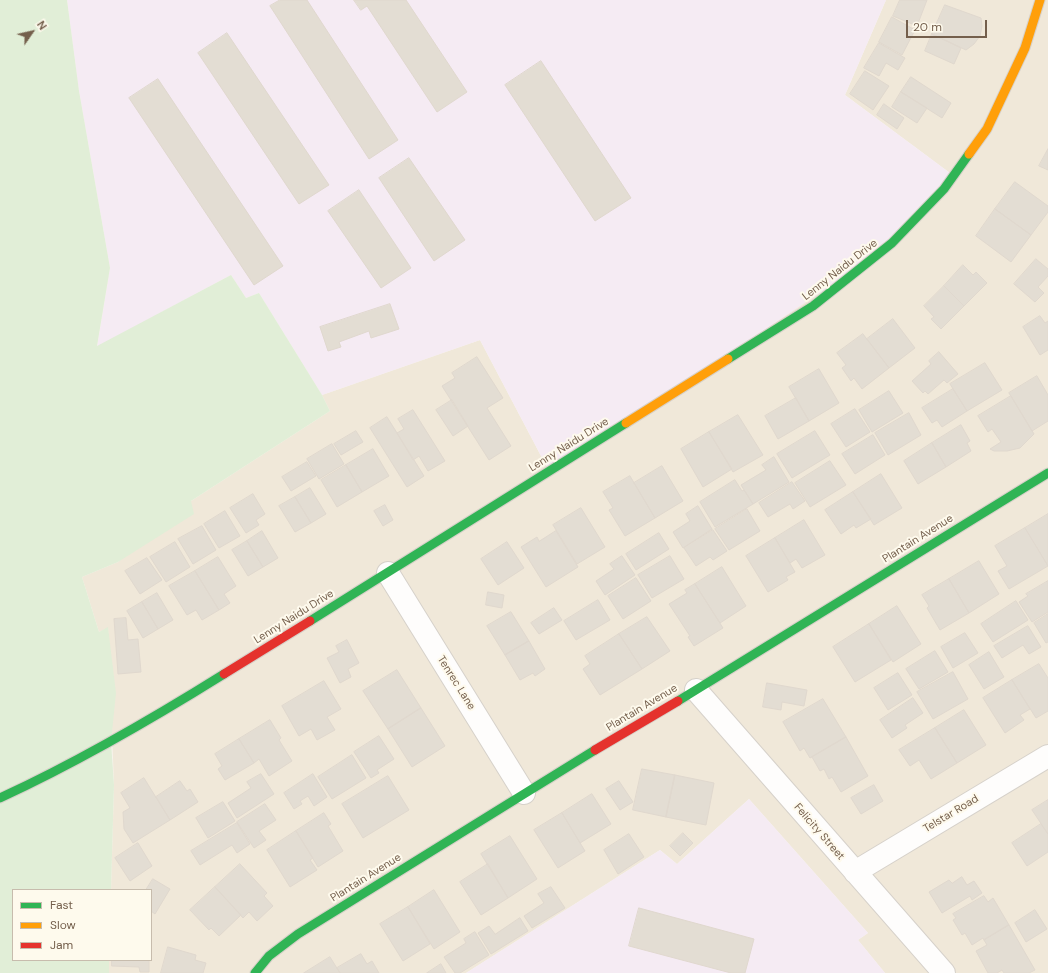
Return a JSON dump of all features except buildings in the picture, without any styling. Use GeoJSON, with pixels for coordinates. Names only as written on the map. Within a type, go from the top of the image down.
{"type":"FeatureCollection","features":[{"type":"Feature","properties":{"kind":"street","name":"Lenny Naidu Drive"},"geometry":{"type":"LineString","coordinates":[[0,798],[94,751],[165,711],[813,306],[892,243],[944,189],[987,129],[1025,48],[1040,0]]}},
{"type":"Feature","properties":{"kind":"street","name":"Plantain Avenue"},"geometry":{"type":"LineString","coordinates":[[255,973],[261,964],[280,946],[298,934],[524,793],[696,690],[1048,472]]}},
{"type":"Feature","properties":{"kind":"street","name":"Tenrec Lane"},"geometry":{"type":"LineString","coordinates":[[388,573],[524,793]]}},
{"type":"Feature","properties":{"kind":"street","name":"Felicity Street"},"geometry":{"type":"LineString","coordinates":[[696,690],[944,973]]}},
{"type":"Feature","properties":{"kind":"street","name":"Telstar Road"},"geometry":{"type":"LineString","coordinates":[[855,872],[1048,756]]}},
{"type":"Feature","properties":{"kind":"shaded area"},"geometry":{"type":"Polygon","coordinates":[[[67,0],[886,0],[845,95],[954,176],[893,244],[550,473],[480,340],[322,395],[259,293],[246,298],[231,275],[97,347],[110,268],[79,91],[67,0]]]}},
{"type":"Feature","properties":{"kind":"shaded area"},"geometry":{"type":"Polygon","coordinates":[[[886,0],[1048,0],[1048,973],[885,973],[858,940],[868,933],[749,799],[677,864],[660,850],[466,973],[109,973],[109,961],[152,961],[152,889],[111,889],[114,785],[108,628],[99,632],[82,577],[118,562],[191,501],[330,411],[322,395],[480,340],[550,473],[954,176],[845,95],[886,0]]]}},
{"type":"Feature","properties":{"kind":"shaded area"},"geometry":{"type":"Polygon","coordinates":[[[749,799],[868,933],[858,940],[885,973],[466,973],[660,850],[677,864],[749,799]]]}},
{"type":"Feature","properties":{"kind":"green space"},"geometry":{"type":"Polygon","coordinates":[[[0,0],[67,0],[79,91],[110,268],[97,346],[231,275],[246,298],[259,293],[322,395],[330,411],[191,501],[194,514],[118,562],[82,577],[99,632],[108,627],[116,693],[111,742],[114,785],[111,889],[12,889],[12,961],[109,961],[109,973],[0,973],[0,0]]]}},
{"type":"Feature","properties":{"kind":"traffic: fast"},"geometry":{"type":"LineString","coordinates":[[728,359],[813,306],[892,243],[944,189],[969,154]]}},
{"type":"Feature","properties":{"kind":"traffic: fast"},"geometry":{"type":"LineString","coordinates":[[310,621],[626,423]]}},
{"type":"Feature","properties":{"kind":"traffic: fast"},"geometry":{"type":"LineString","coordinates":[[678,701],[1048,473]]}},
{"type":"Feature","properties":{"kind":"traffic: fast"},"geometry":{"type":"LineString","coordinates":[[0,798],[58,770],[170,707],[224,674]]}},
{"type":"Feature","properties":{"kind":"traffic: fast"},"geometry":{"type":"LineString","coordinates":[[255,973],[269,956],[298,934],[595,750]]}},
{"type":"Feature","properties":{"kind":"traffic: slow"},"geometry":{"type":"LineString","coordinates":[[969,154],[987,129],[1025,48],[1040,0]]}},
{"type":"Feature","properties":{"kind":"traffic: slow"},"geometry":{"type":"LineString","coordinates":[[626,423],[728,359]]}},
{"type":"Feature","properties":{"kind":"traffic: jam"},"geometry":{"type":"LineString","coordinates":[[224,674],[310,621]]}},
{"type":"Feature","properties":{"kind":"traffic: jam"},"geometry":{"type":"LineString","coordinates":[[595,750],[678,701]]}}]}
